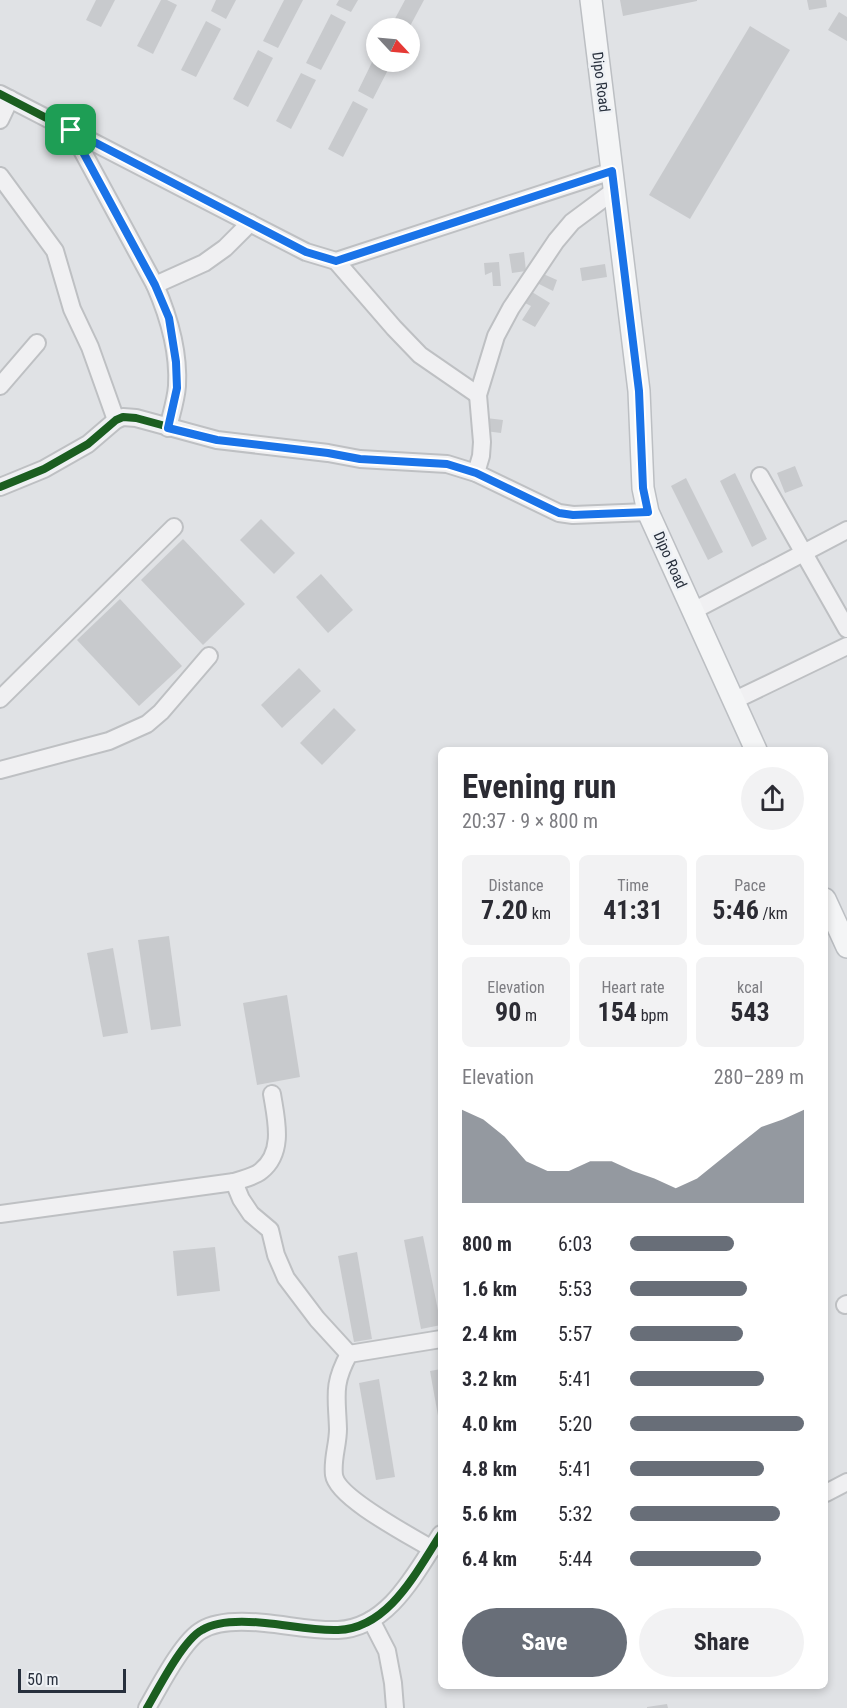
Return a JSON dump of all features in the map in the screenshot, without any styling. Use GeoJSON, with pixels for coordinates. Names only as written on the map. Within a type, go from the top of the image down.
{"type":"FeatureCollection","features":[{"type":"Feature","properties":{"kind":"main road","name":"Dipo Road"},"geometry":{"type":"LineString","coordinates":[[591,0],[639,391],[643,488],[648,512],[755,747]]}},
{"type":"Feature","properties":{"kind":"main road"},"geometry":{"type":"LineString","coordinates":[[828,906],[847,947]]}},
{"type":"Feature","properties":{"kind":"street"},"geometry":{"type":"LineString","coordinates":[[0,120],[5,97],[306,252],[336,261],[420,355],[478,395]]}},
{"type":"Feature","properties":{"kind":"street"},"geometry":{"type":"LineString","coordinates":[[71,130],[155,285],[169,318],[176,362],[177,388],[168,428]]}},
{"type":"Feature","properties":{"kind":"street"},"geometry":{"type":"LineString","coordinates":[[0,176],[55,251],[72,309],[90,347],[116,420]]}},
{"type":"Feature","properties":{"kind":"street"},"geometry":{"type":"LineString","coordinates":[[336,261],[614,181]]}},
{"type":"Feature","properties":{"kind":"street"},"geometry":{"type":"LineString","coordinates":[[476,473],[482,442],[478,395],[496,336],[510,308],[556,241],[614,181]]}},
{"type":"Feature","properties":{"kind":"street"},"geometry":{"type":"LineString","coordinates":[[155,285],[204,263],[225,248],[250,223]]}},
{"type":"Feature","properties":{"kind":"street"},"geometry":{"type":"LineString","coordinates":[[0,386],[37,343]]}},
{"type":"Feature","properties":{"kind":"street"},"geometry":{"type":"LineString","coordinates":[[0,487],[44,469],[88,444],[116,420],[123,417],[136,418],[217,440],[360,459],[447,464],[476,473],[559,513],[573,515],[648,512]]}},
{"type":"Feature","properties":{"kind":"street"},"geometry":{"type":"LineString","coordinates":[[760,476],[847,629]]}},
{"type":"Feature","properties":{"kind":"street"},"geometry":{"type":"LineString","coordinates":[[0,699],[174,526]]}},
{"type":"Feature","properties":{"kind":"street"},"geometry":{"type":"LineString","coordinates":[[693,611],[847,530]]}},
{"type":"Feature","properties":{"kind":"street"},"geometry":{"type":"LineString","coordinates":[[733,701],[847,646]]}},
{"type":"Feature","properties":{"kind":"street"},"geometry":{"type":"LineString","coordinates":[[0,770],[109,741],[147,724],[161,712],[209,656]]}},
{"type":"Feature","properties":{"kind":"street"},"geometry":{"type":"LineString","coordinates":[[0,1214],[234,1182],[260,1172],[273,1153],[277,1139],[278,1123],[272,1094]]}},
{"type":"Feature","properties":{"kind":"street"},"geometry":{"type":"LineString","coordinates":[[234,1182],[251,1214],[270,1230],[276,1255],[286,1278],[317,1319],[349,1354]]}},
{"type":"Feature","properties":{"kind":"street"},"geometry":{"type":"LineString","coordinates":[[349,1354],[438,1339]]}},
{"type":"Feature","properties":{"kind":"street"},"geometry":{"type":"LineString","coordinates":[[147,1708],[189,1641],[200,1631],[212,1625],[255,1622],[337,1630],[354,1628],[371,1620],[393,1603],[436,1541],[362,1506],[346,1495],[336,1484],[333,1456],[338,1431],[335,1399],[337,1379],[349,1354]]}},
{"type":"Feature","properties":{"kind":"street"},"geometry":{"type":"LineString","coordinates":[[828,1492],[847,1482]]}},
{"type":"Feature","properties":{"kind":"street"},"geometry":{"type":"LineString","coordinates":[[371,1620],[387,1651],[395,1708]]}},
{"type":"Feature","properties":{"kind":"building"},"geometry":{"type":"Polygon","coordinates":[[[96,0],[115,0],[101,27],[86,20],[96,0]]]}},
{"type":"Feature","properties":{"kind":"building"},"geometry":{"type":"Polygon","coordinates":[[[161,0],[177,5],[153,54],[137,46],[161,0]]]}},
{"type":"Feature","properties":{"kind":"building"},"geometry":{"type":"Polygon","coordinates":[[[216,0],[236,0],[226,19],[211,11],[216,0]]]}},
{"type":"Feature","properties":{"kind":"building"},"geometry":{"type":"Polygon","coordinates":[[[284,0],[303,0],[278,48],[263,41],[284,0]]]}},
{"type":"Feature","properties":{"kind":"building"},"geometry":{"type":"Polygon","coordinates":[[[339,0],[358,0],[351,12],[336,5],[339,0]]]}},
{"type":"Feature","properties":{"kind":"building"},"geometry":{"type":"Polygon","coordinates":[[[405,0],[424,0],[414,18],[395,18],[405,0]]]}},
{"type":"Feature","properties":{"kind":"building"},"geometry":{"type":"Polygon","coordinates":[[[620,0],[697,0],[697,1],[623,16],[620,0]]]}},
{"type":"Feature","properties":{"kind":"building"},"geometry":{"type":"Polygon","coordinates":[[[807,0],[826,0],[827,7],[809,10],[807,0]]]}},
{"type":"Feature","properties":{"kind":"building"},"geometry":{"type":"Polygon","coordinates":[[[839,12],[847,17],[847,41],[828,30],[839,12]]]}},
{"type":"Feature","properties":{"kind":"building"},"geometry":{"type":"Polygon","coordinates":[[[331,14],[346,22],[321,70],[306,63],[331,14]]]}},
{"type":"Feature","properties":{"kind":"building"},"geometry":{"type":"Polygon","coordinates":[[[206,21],[221,29],[196,77],[181,70],[206,21]]]}},
{"type":"Feature","properties":{"kind":"building"},"geometry":{"type":"Polygon","coordinates":[[[750,26],[790,50],[690,219],[649,195],[750,26]]]}},
{"type":"Feature","properties":{"kind":"building"},"geometry":{"type":"Polygon","coordinates":[[[258,50],[273,58],[248,107],[233,99],[258,50]]]}},
{"type":"Feature","properties":{"kind":"building"},"geometry":{"type":"Polygon","coordinates":[[[367,72],[387,72],[373,99],[358,91],[367,72]]]}},
{"type":"Feature","properties":{"kind":"building"},"geometry":{"type":"Polygon","coordinates":[[[301,73],[316,80],[291,129],[276,121],[301,73]]]}},
{"type":"Feature","properties":{"kind":"building"},"geometry":{"type":"Polygon","coordinates":[[[353,101],[368,109],[343,157],[328,149],[353,101]]]}},
{"type":"Feature","properties":{"kind":"building"},"geometry":{"type":"Polygon","coordinates":[[[524,252],[526,271],[512,273],[509,254],[524,252]]]}},
{"type":"Feature","properties":{"kind":"building"},"geometry":{"type":"Polygon","coordinates":[[[499,262],[501,286],[493,286],[492,272],[485,275],[484,263],[499,262]]]}},
{"type":"Feature","properties":{"kind":"building"},"geometry":{"type":"Polygon","coordinates":[[[605,264],[607,277],[582,281],[580,268],[605,264]]]}},
{"type":"Feature","properties":{"kind":"building"},"geometry":{"type":"Polygon","coordinates":[[[541,273],[557,280],[553,291],[537,283],[541,273]]]}},
{"type":"Feature","properties":{"kind":"building"},"geometry":{"type":"Polygon","coordinates":[[[532,292],[550,303],[535,327],[522,320],[531,306],[525,303],[532,292]]]}},
{"type":"Feature","properties":{"kind":"building"},"geometry":{"type":"Polygon","coordinates":[[[486,418],[503,420],[501,433],[485,431],[486,418]]]}},
{"type":"Feature","properties":{"kind":"building"},"geometry":{"type":"Polygon","coordinates":[[[795,466],[803,486],[785,493],[777,473],[795,466]]]}},
{"type":"Feature","properties":{"kind":"building"},"geometry":{"type":"Polygon","coordinates":[[[735,473],[767,539],[752,547],[720,481],[735,473]]]}},
{"type":"Feature","properties":{"kind":"building"},"geometry":{"type":"Polygon","coordinates":[[[686,478],[723,552],[708,560],[671,486],[686,478]]]}},
{"type":"Feature","properties":{"kind":"building"},"geometry":{"type":"Polygon","coordinates":[[[261,519],[295,553],[274,574],[240,540],[261,519]]]}},
{"type":"Feature","properties":{"kind":"building"},"geometry":{"type":"Polygon","coordinates":[[[183,539],[245,604],[203,645],[141,580],[183,539]]]}},
{"type":"Feature","properties":{"kind":"building"},"geometry":{"type":"Polygon","coordinates":[[[321,574],[353,610],[328,633],[296,597],[321,574]]]}},
{"type":"Feature","properties":{"kind":"building"},"geometry":{"type":"Polygon","coordinates":[[[120,599],[182,666],[139,706],[77,640],[120,599]]]}},
{"type":"Feature","properties":{"kind":"building"},"geometry":{"type":"Polygon","coordinates":[[[299,668],[321,691],[282,728],[261,705],[299,668]]]}},
{"type":"Feature","properties":{"kind":"building"},"geometry":{"type":"Polygon","coordinates":[[[334,708],[356,730],[322,765],[300,743],[334,708]]]}},
{"type":"Feature","properties":{"kind":"building"},"geometry":{"type":"Polygon","coordinates":[[[169,936],[181,1026],[151,1030],[138,940],[169,936]]]}},
{"type":"Feature","properties":{"kind":"building"},"geometry":{"type":"Polygon","coordinates":[[[113,948],[128,1033],[103,1037],[87,953],[113,948]]]}},
{"type":"Feature","properties":{"kind":"building"},"geometry":{"type":"Polygon","coordinates":[[[287,995],[300,1077],[257,1085],[243,1003],[287,995]]]}},
{"type":"Feature","properties":{"kind":"building"},"geometry":{"type":"Polygon","coordinates":[[[423,1236],[438,1310],[438,1326],[421,1329],[404,1240],[423,1236]]]}},
{"type":"Feature","properties":{"kind":"building"},"geometry":{"type":"Polygon","coordinates":[[[215,1247],[220,1291],[177,1296],[173,1251],[215,1247]]]}},
{"type":"Feature","properties":{"kind":"building"},"geometry":{"type":"Polygon","coordinates":[[[357,1252],[372,1339],[354,1342],[338,1256],[357,1252]]]}},
{"type":"Feature","properties":{"kind":"building"},"geometry":{"type":"Polygon","coordinates":[[[438,1370],[438,1416],[430,1371],[438,1370]]]}},
{"type":"Feature","properties":{"kind":"building"},"geometry":{"type":"Polygon","coordinates":[[[379,1379],[395,1477],[376,1480],[359,1383],[379,1379]]]}},
{"type":"Feature","properties":{"kind":"building"},"geometry":{"type":"Polygon","coordinates":[[[667,1704],[668,1708],[647,1708],[647,1707],[667,1704]]]}},
{"type":"Feature","properties":{"kind":"cycle path"},"geometry":{"type":"LineString","coordinates":[[0,94],[306,252],[336,261],[612,171]]}},
{"type":"Feature","properties":{"kind":"cycle path"},"geometry":{"type":"LineString","coordinates":[[0,487],[44,469],[88,444],[116,420],[123,417],[136,418],[217,440],[360,459],[447,464],[476,473],[559,513],[573,515],[648,512]]}},
{"type":"Feature","properties":{"kind":"cycle path"},"geometry":{"type":"LineString","coordinates":[[147,1708],[179,1654],[202,1630],[216,1624],[241,1622],[329,1630],[356,1627],[372,1620],[399,1596],[438,1539]]}},
{"type":"Feature","properties":{"kind":"route"},"geometry":{"type":"LineString","coordinates":[[71,130],[306,252],[336,261],[612,171],[639,391],[643,488],[648,512],[573,515],[559,513],[476,473],[447,464],[360,459],[217,440],[168,428],[177,388],[176,362],[169,318],[155,285],[71,130]]}}]}
